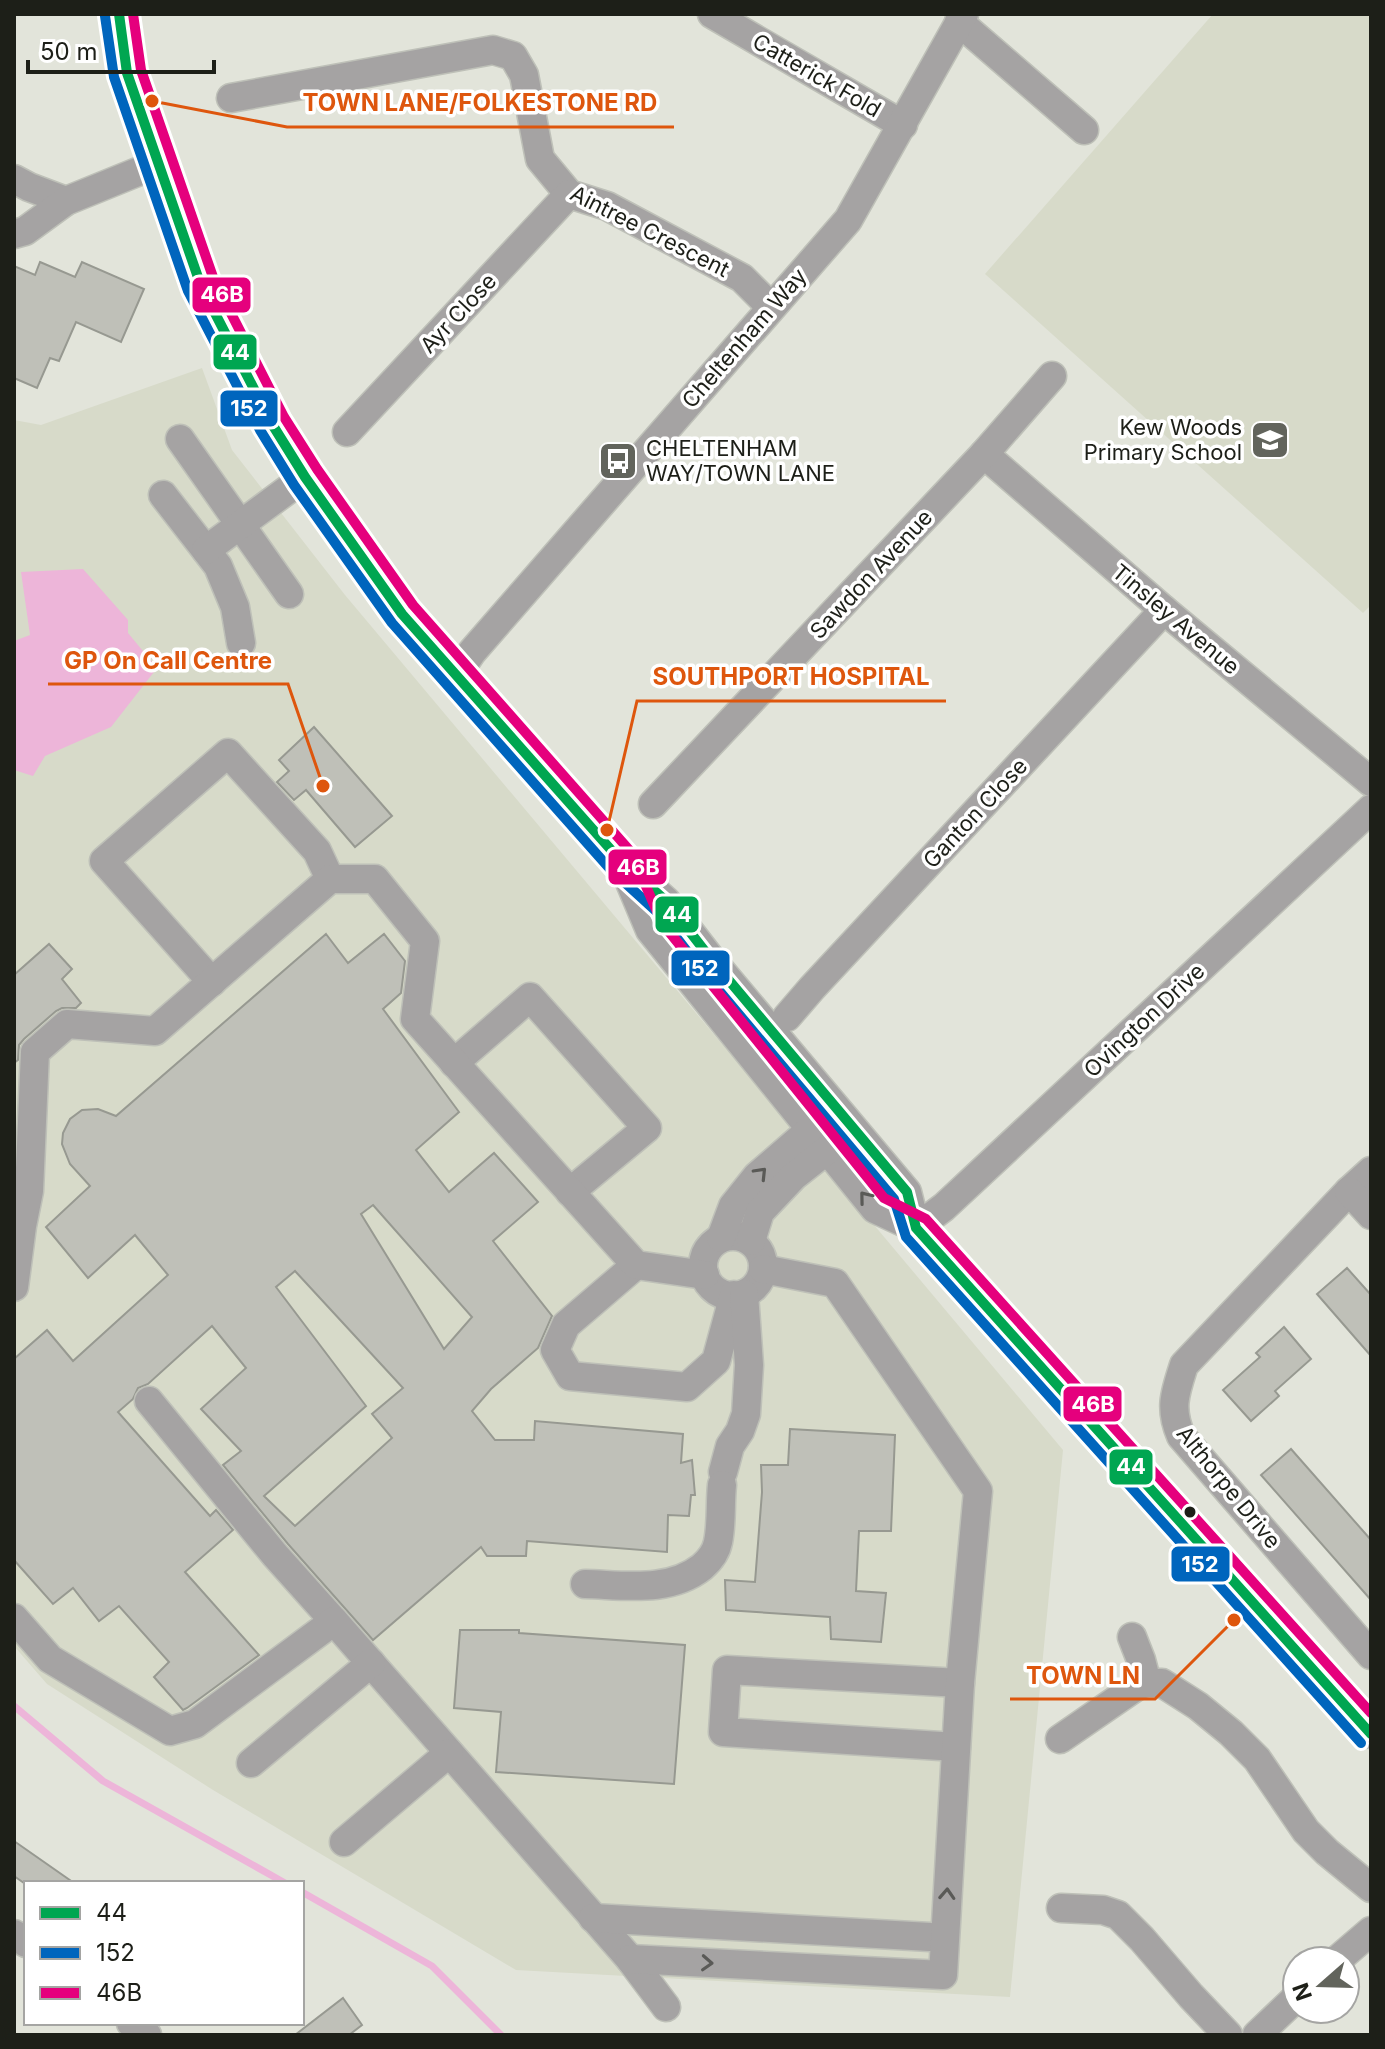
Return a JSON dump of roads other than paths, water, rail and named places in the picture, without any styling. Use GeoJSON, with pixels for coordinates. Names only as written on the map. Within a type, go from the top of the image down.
{"type":"FeatureCollection","features":[{"type":"Feature","properties":{"kind":"street"},"geometry":{"type":"LineString","coordinates":[[119,15],[127,73],[201,286],[272,424],[305,477],[402,614],[620,860],[666,901],[907,1192],[916,1228]]}},
{"type":"Feature","properties":{"kind":"street","name":"Catterick Fold"},"geometry":{"type":"LineString","coordinates":[[728,18],[903,125]]}},
{"type":"Feature","properties":{"kind":"street"},"geometry":{"type":"LineString","coordinates":[[962,18],[1084,130]]}},
{"type":"Feature","properties":{"kind":"street","name":"Cheltenham Way"},"geometry":{"type":"LineString","coordinates":[[457,674],[472,652],[848,220],[962,18]]}},
{"type":"Feature","properties":{"kind":"street","name":"Aintree Crescent"},"geometry":{"type":"LineString","coordinates":[[231,98],[493,50],[513,56],[524,75],[540,159],[569,194],[607,206],[742,278],[771,307]]}},
{"type":"Feature","properties":{"kind":"street"},"geometry":{"type":"LineString","coordinates":[[14,234],[25,231],[66,201],[157,164]]}},
{"type":"Feature","properties":{"kind":"street"},"geometry":{"type":"LineString","coordinates":[[14,179],[66,201]]}},
{"type":"Feature","properties":{"kind":"street","name":"Ayr Close"},"geometry":{"type":"LineString","coordinates":[[347,432],[569,194]]}},
{"type":"Feature","properties":{"kind":"street","name":"Sawdon Avenue"},"geometry":{"type":"LineString","coordinates":[[653,804],[984,454],[1052,376]]}},
{"type":"Feature","properties":{"kind":"street"},"geometry":{"type":"LineString","coordinates":[[180,439],[289,594]]}},
{"type":"Feature","properties":{"kind":"street","name":"Tinsley Avenue"},"geometry":{"type":"LineString","coordinates":[[984,454],[1164,610],[1371,782]]}},
{"type":"Feature","properties":{"kind":"street"},"geometry":{"type":"LineString","coordinates":[[206,550],[305,477]]}},
{"type":"Feature","properties":{"kind":"street"},"geometry":{"type":"LineString","coordinates":[[163,495],[218,566],[235,607],[241,643]]}},
{"type":"Feature","properties":{"kind":"street","name":"Ganton Close"},"geometry":{"type":"LineString","coordinates":[[787,1017],[1164,610]]}},
{"type":"Feature","properties":{"kind":"street"},"geometry":{"type":"LineString","coordinates":[[212,982],[104,861],[228,753],[317,851],[330,879]]}},
{"type":"Feature","properties":{"kind":"street","name":"Ovington Drive"},"geometry":{"type":"LineString","coordinates":[[916,1228],[944,1207],[1371,809]]}},
{"type":"Feature","properties":{"kind":"street"},"geometry":{"type":"LineString","coordinates":[[620,860],[650,930],[875,1209],[916,1228],[1371,1734]]}},
{"type":"Feature","properties":{"kind":"street"},"geometry":{"type":"LineString","coordinates":[[14,1287],[29,1191],[35,1052],[67,1024],[155,1031],[330,879],[375,879],[425,941],[415,1019],[636,1265],[705,1275]]}},
{"type":"Feature","properties":{"kind":"street"},"geometry":{"type":"LineString","coordinates":[[454,1063],[530,997],[647,1128],[570,1192]]}},
{"type":"Feature","properties":{"kind":"street"},"geometry":{"type":"LineString","coordinates":[[721,1238],[733,1206],[757,1176],[819,1139],[845,1118]]}},
{"type":"Feature","properties":{"kind":"street"},"geometry":{"type":"LineString","coordinates":[[751,1241],[760,1212],[794,1176],[819,1139]]}},
{"type":"Feature","properties":{"kind":"street","name":"Althorpe Drive"},"geometry":{"type":"LineString","coordinates":[[1371,1171],[1184,1365],[1174,1400],[1174,1419],[1181,1436],[1371,1655]]}},
{"type":"Feature","properties":{"kind":"street"},"geometry":{"type":"LineString","coordinates":[[1349,1191],[1371,1215]]}},
{"type":"Feature","properties":{"kind":"street"},"geometry":{"type":"LineString","coordinates":[[741,1237],[751,1241],[758,1249],[763,1269],[753,1288],[739,1294],[716,1290],[709,1283],[703,1264],[705,1254],[721,1238],[741,1237]]}},
{"type":"Feature","properties":{"kind":"street"},"geometry":{"type":"LineString","coordinates":[[636,1265],[566,1325],[555,1350],[570,1376],[687,1387],[716,1361],[739,1294]]}},
{"type":"Feature","properties":{"kind":"street"},"geometry":{"type":"LineString","coordinates":[[630,1959],[943,1975],[960,1683],[978,1491],[835,1283],[763,1269]]}},
{"type":"Feature","properties":{"kind":"street"},"geometry":{"type":"LineString","coordinates":[[585,1584],[658,1586],[677,1582],[712,1559],[718,1543],[722,1478],[730,1446],[746,1414],[749,1365],[739,1294]]}},
{"type":"Feature","properties":{"kind":"street"},"geometry":{"type":"LineString","coordinates":[[149,1401],[275,1555],[630,1959],[666,2007]]}},
{"type":"Feature","properties":{"kind":"street"},"geometry":{"type":"LineString","coordinates":[[14,1618],[50,1659],[170,1731],[195,1724],[334,1621]]}},
{"type":"Feature","properties":{"kind":"street"},"geometry":{"type":"LineString","coordinates":[[1132,1637],[1147,1683]]}},
{"type":"Feature","properties":{"kind":"street"},"geometry":{"type":"LineString","coordinates":[[251,1763],[371,1663]]}},
{"type":"Feature","properties":{"kind":"street"},"geometry":{"type":"LineString","coordinates":[[956,1747],[723,1732],[727,1670],[960,1683]]}},
{"type":"Feature","properties":{"kind":"street"},"geometry":{"type":"LineString","coordinates":[[1060,1739],[1137,1686],[1162,1683],[1198,1706],[1231,1733],[1257,1759],[1306,1831],[1371,1888]]}},
{"type":"Feature","properties":{"kind":"street"},"geometry":{"type":"LineString","coordinates":[[344,1842],[449,1753]]}},
{"type":"Feature","properties":{"kind":"street"},"geometry":{"type":"LineString","coordinates":[[1061,1908],[1103,1910],[1118,1915],[1228,2035]]}},
{"type":"Feature","properties":{"kind":"street"},"geometry":{"type":"LineString","coordinates":[[593,1918],[930,1937]]}},
{"type":"Feature","properties":{"kind":"street"},"geometry":{"type":"LineString","coordinates":[[1355,1945],[1371,1931]]}},
{"type":"Feature","properties":{"kind":"street"},"geometry":{"type":"LineString","coordinates":[[1257,2035],[1281,2012]]}},
{"type":"Feature","properties":{"kind":"waterway"},"geometry":{"type":"LineString","coordinates":[[14,1706],[103,1781],[281,1881]]}},
{"type":"Feature","properties":{"kind":"waterway"},"geometry":{"type":"LineString","coordinates":[[304,1893],[432,1966],[501,2035]]}},
{"type":"Feature","properties":{"kind":"place","name":"TOWN LANE/FOLKESTONE RD"},"geometry":{"type":"Point","coordinates":[152,101]}},
{"type":"Feature","properties":{"kind":"place","name":"Kew Woods Primary School"},"geometry":{"type":"Point","coordinates":[1270,440]}},
{"type":"Feature","properties":{"kind":"place","name":"CHELTENHAM WAY/TOWN LANE"},"geometry":{"type":"Point","coordinates":[618,461]}},
{"type":"Feature","properties":{"kind":"place","name":"GP On Call Centre"},"geometry":{"type":"Point","coordinates":[323,786]}},
{"type":"Feature","properties":{"kind":"place","name":"SOUTHPORT HOSPITAL"},"geometry":{"type":"Point","coordinates":[607,830]}},
{"type":"Feature","properties":{"kind":"place","name":"TOWN LN"},"geometry":{"type":"Point","coordinates":[1234,1620]}}]}
